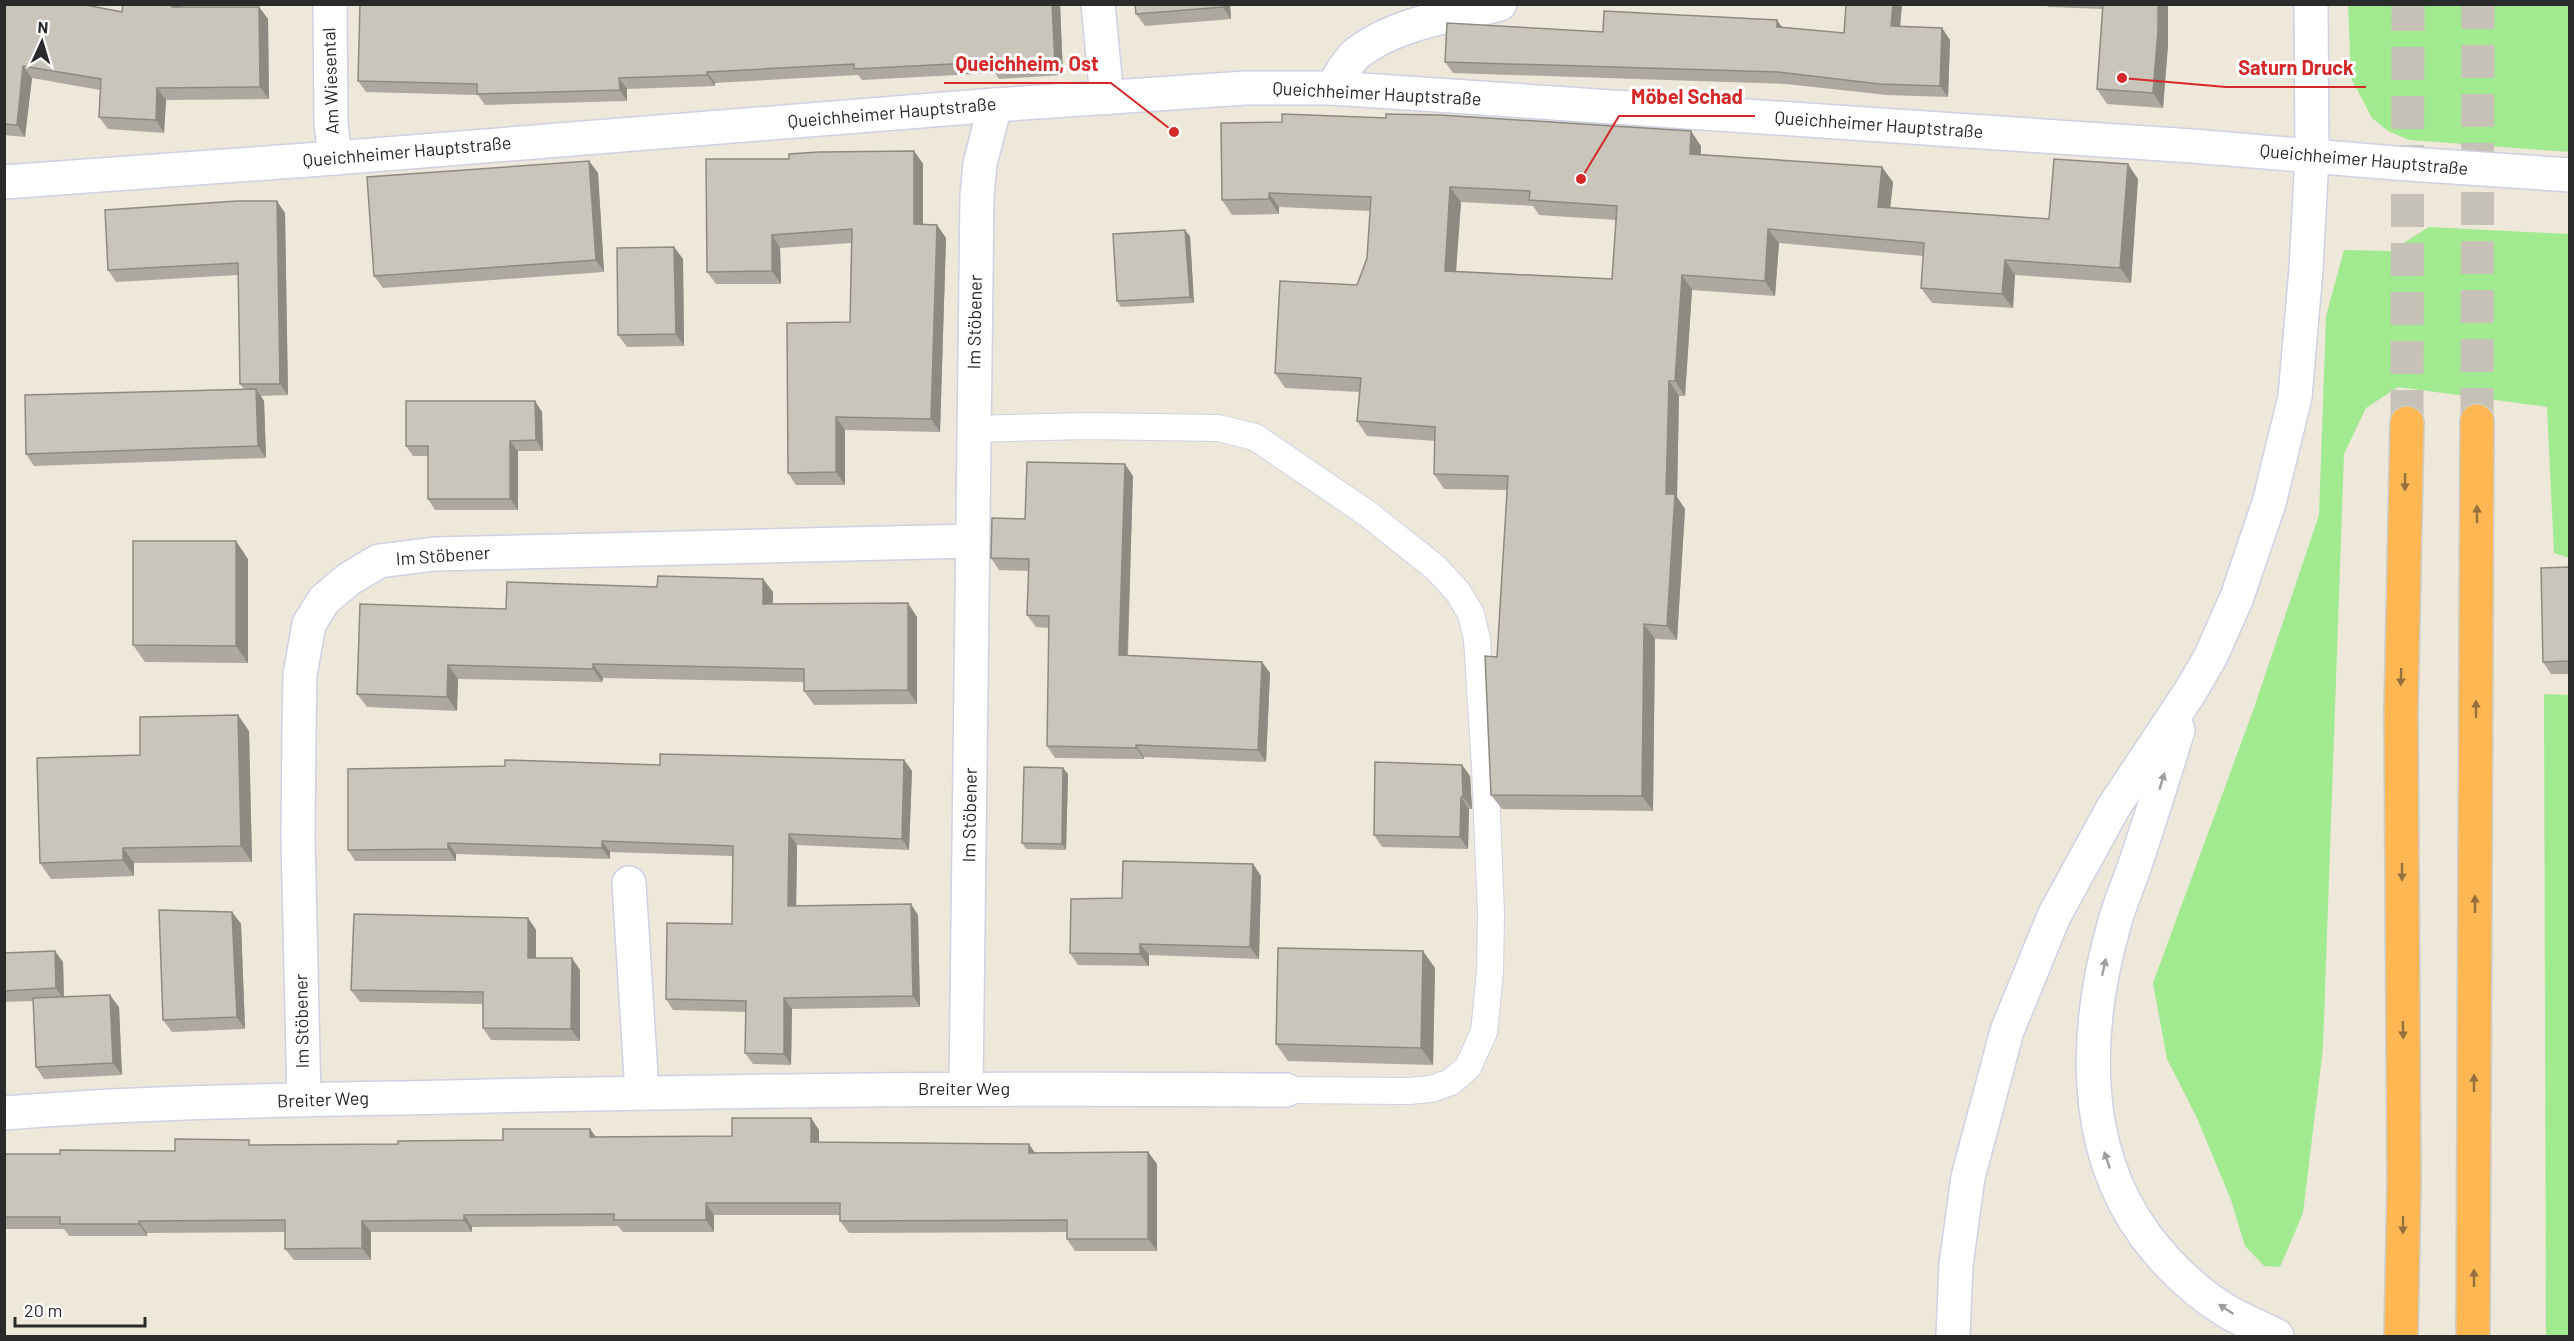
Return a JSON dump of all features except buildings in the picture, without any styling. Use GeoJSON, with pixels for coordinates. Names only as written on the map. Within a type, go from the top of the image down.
{"type":"FeatureCollection","features":[{"type":"Feature","properties":{"kind":"highway"},"geometry":{"type":"LineString","coordinates":[[2474,1336],[2477,421]]}},
{"type":"Feature","properties":{"kind":"highway"},"geometry":{"type":"LineString","coordinates":[[2401,1336],[2404,1184],[2401,712],[2407,423]]}},
{"type":"Feature","properties":{"kind":"street","name":"Am Wiesental"},"geometry":{"type":"LineString","coordinates":[[330,4],[331,123],[335,158]]}},
{"type":"Feature","properties":{"kind":"street"},"geometry":{"type":"LineString","coordinates":[[1098,4],[1107,98]]}},
{"type":"Feature","properties":{"kind":"street"},"geometry":{"type":"LineString","coordinates":[[1332,88],[1358,52],[1384,38],[1412,27],[1500,4]]}},
{"type":"Feature","properties":{"kind":"street"},"geometry":{"type":"LineString","coordinates":[[1953,1336],[1956,1265],[1968,1177],[2007,1031],[2054,916],[2113,808],[2190,692],[2211,656],[2237,597],[2269,503],[2295,397],[2306,269],[2312,156],[2311,4]]}},
{"type":"Feature","properties":{"kind":"street","name":"Queichheimer Hauptstraße"},"geometry":{"type":"LineString","coordinates":[[4,182],[995,105],[1246,88],[1332,88],[2147,142],[2570,175]]}},
{"type":"Feature","properties":{"kind":"street","name":"Im Stöbener"},"geometry":{"type":"LineString","coordinates":[[966,1088],[977,196],[980,164],[995,105]]}},
{"type":"Feature","properties":{"kind":"street","name":"Im Stöbener"},"geometry":{"type":"LineString","coordinates":[[304,1100],[298,837],[300,675],[309,624],[324,600],[349,579],[379,561],[435,554],[971,541]]}},
{"type":"Feature","properties":{"kind":"street"},"geometry":{"type":"LineString","coordinates":[[2190,692],[2138,857],[2114,923],[2103,967],[2094,1034],[2096,1113],[2101,1144],[2119,1192],[2138,1225],[2157,1250],[2189,1283],[2228,1312],[2277,1336]]}},
{"type":"Feature","properties":{"kind":"street"},"geometry":{"type":"LineString","coordinates":[[629,883],[642,1092]]}},
{"type":"Feature","properties":{"kind":"street","name":"Breiter Weg"},"geometry":{"type":"LineString","coordinates":[[4,1113],[304,1100],[642,1092],[966,1088],[1286,1090]]}},
{"type":"Feature","properties":{"kind":"lane"},"geometry":{"type":"LineString","coordinates":[[973,429],[1087,426],[1218,428],[1255,437],[1368,514],[1437,568],[1458,592],[1471,614],[1477,639],[1491,913],[1490,972],[1484,1032],[1468,1067],[1451,1082],[1431,1089],[1408,1091],[1286,1090]]}},
{"type":"Feature","properties":{"kind":"green space"},"geometry":{"type":"Polygon","coordinates":[[[2348,5],[2569,5],[2569,152],[2409,140],[2388,131],[2372,118],[2351,78],[2348,5]]]}},
{"type":"Feature","properties":{"kind":"green space"},"geometry":{"type":"Polygon","coordinates":[[[2429,227],[2569,234],[2569,558],[2554,553],[2547,407],[2398,387],[2366,408],[2344,454],[2323,1048],[2303,1213],[2280,1267],[2264,1266],[2245,1246],[2231,1200],[2197,1118],[2167,1059],[2153,983],[2254,708],[2319,515],[2326,316],[2344,250],[2391,251],[2429,227]]]}},
{"type":"Feature","properties":{"kind":"green space"},"geometry":{"type":"Polygon","coordinates":[[[2544,694],[2570,695],[2569,1336],[2546,1336],[2544,694]]]}},
{"type":"Feature","properties":{"kind":"tunnel"},"geometry":{"type":"LineString","coordinates":[[2407,423],[2408,4]]}},
{"type":"Feature","properties":{"kind":"tunnel"},"geometry":{"type":"LineString","coordinates":[[2477,421],[2478,4]]}},
{"type":"Feature","properties":{"kind":"place","name":"Saturn Druck"},"geometry":{"type":"Point","coordinates":[2122,78]}},
{"type":"Feature","properties":{"kind":"place","name":"Queichheim, Ost"},"geometry":{"type":"Point","coordinates":[1174,132]}},
{"type":"Feature","properties":{"kind":"place","name":"Möbel Schad"},"geometry":{"type":"Point","coordinates":[1581,179]}}]}
